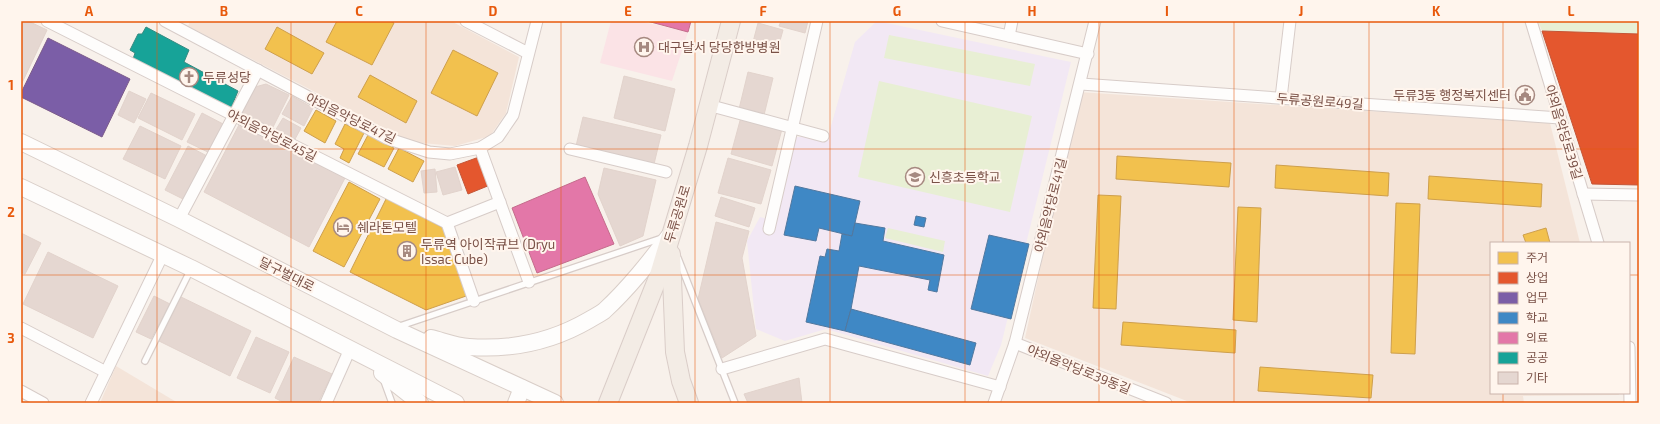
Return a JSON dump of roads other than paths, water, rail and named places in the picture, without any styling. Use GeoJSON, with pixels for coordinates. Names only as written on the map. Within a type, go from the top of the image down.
{"type":"FeatureCollection","features":[{"type":"Feature","properties":{"kind":"main road","name":"두류공원로"},"geometry":{"type":"LineString","coordinates":[[608,403],[659,275],[698,146],[730,21]]}},
{"type":"Feature","properties":{"kind":"main road","name":"달구벌대로"},"geometry":{"type":"LineString","coordinates":[[21,142],[179,219],[395,329],[555,403]]}},
{"type":"Feature","properties":{"kind":"main road"},"geometry":{"type":"LineString","coordinates":[[21,187],[163,254],[456,403]]}},
{"type":"Feature","properties":{"kind":"main road"},"geometry":{"type":"LineString","coordinates":[[395,329],[468,347],[492,348],[518,345],[557,336],[603,312],[643,270],[670,235]]}},
{"type":"Feature","properties":{"kind":"main road"},"geometry":{"type":"LineString","coordinates":[[670,235],[675,352],[689,403]]}},
{"type":"Feature","properties":{"kind":"main road"},"geometry":{"type":"LineString","coordinates":[[350,349],[420,403]]}},
{"type":"Feature","properties":{"kind":"main road"},"geometry":{"type":"LineString","coordinates":[[516,403],[522,388]]}},
{"type":"Feature","properties":{"kind":"street","name":"야외음악당로45길"},"geometry":{"type":"LineString","coordinates":[[47,21],[447,223]]}},
{"type":"Feature","properties":{"kind":"street","name":"야외음악당로47길"},"geometry":{"type":"LineString","coordinates":[[164,21],[180,25],[258,70],[386,138],[429,152],[450,154],[480,148],[498,137],[512,115],[537,21]]}},
{"type":"Feature","properties":{"kind":"street"},"geometry":{"type":"LineString","coordinates":[[466,21],[528,53]]}},
{"type":"Feature","properties":{"kind":"street"},"geometry":{"type":"LineString","coordinates":[[769,229],[817,21]]}},
{"type":"Feature","properties":{"kind":"street"},"geometry":{"type":"LineString","coordinates":[[942,21],[1088,54]]}},
{"type":"Feature","properties":{"kind":"street"},"geometry":{"type":"LineString","coordinates":[[1009,36],[1012,21]]}},
{"type":"Feature","properties":{"kind":"street","name":"야외음악당로41길"},"geometry":{"type":"LineString","coordinates":[[994,403],[1015,343],[1081,84],[1095,21]]}},
{"type":"Feature","properties":{"kind":"street"},"geometry":{"type":"LineString","coordinates":[[1281,98],[1290,21]]}},
{"type":"Feature","properties":{"kind":"street","name":"야외음악당로39길"},"geometry":{"type":"LineString","coordinates":[[1531,21],[1598,242]]}},
{"type":"Feature","properties":{"kind":"street"},"geometry":{"type":"LineString","coordinates":[[179,219],[235,116],[258,70]]}},
{"type":"Feature","properties":{"kind":"street","name":"두류공원로49길"},"geometry":{"type":"LineString","coordinates":[[1081,84],[1560,118]]}},
{"type":"Feature","properties":{"kind":"street"},"geometry":{"type":"LineString","coordinates":[[708,105],[823,136]]}},
{"type":"Feature","properties":{"kind":"street"},"geometry":{"type":"LineString","coordinates":[[480,148],[529,282]]}},
{"type":"Feature","properties":{"kind":"street"},"geometry":{"type":"LineString","coordinates":[[570,149],[666,172]]}},
{"type":"Feature","properties":{"kind":"street"},"geometry":{"type":"LineString","coordinates":[[1583,194],[1639,195]]}},
{"type":"Feature","properties":{"kind":"street"},"geometry":{"type":"LineString","coordinates":[[474,301],[447,223],[500,202]]}},
{"type":"Feature","properties":{"kind":"street"},"geometry":{"type":"LineString","coordinates":[[91,403],[163,254]]}},
{"type":"Feature","properties":{"kind":"street"},"geometry":{"type":"LineString","coordinates":[[21,328],[106,372]]}},
{"type":"Feature","properties":{"kind":"street"},"geometry":{"type":"LineString","coordinates":[[722,369],[825,339],[1000,387]]}},
{"type":"Feature","properties":{"kind":"street","name":"야외음악당로39동길"},"geometry":{"type":"LineString","coordinates":[[1015,343],[1166,403]]}},
{"type":"Feature","properties":{"kind":"street"},"geometry":{"type":"LineString","coordinates":[[326,403],[350,349]]}},
{"type":"Feature","properties":{"kind":"street"},"geometry":{"type":"LineString","coordinates":[[21,391],[30,400],[43,403]]}},
{"type":"Feature","properties":{"kind":"lane"},"geometry":{"type":"LineString","coordinates":[[395,329],[670,235],[735,403]]}},
{"type":"Feature","properties":{"kind":"lane"},"geometry":{"type":"LineString","coordinates":[[145,361],[191,268]]}},
{"type":"Feature","properties":{"kind":"lane"},"geometry":{"type":"LineString","coordinates":[[381,372],[392,403]]}},
{"type":"Feature","properties":{"kind":"place","name":"대구달서 당당한방병원"},"geometry":{"type":"Point","coordinates":[644,47]}},
{"type":"Feature","properties":{"kind":"place","name":"두류성당"},"geometry":{"type":"Point","coordinates":[189,77]}},
{"type":"Feature","properties":{"kind":"place","name":"두류3동 행정복지센터"},"geometry":{"type":"Point","coordinates":[1525,95]}},
{"type":"Feature","properties":{"kind":"place","name":"신흥초등학교"},"geometry":{"type":"Point","coordinates":[915,177]}},
{"type":"Feature","properties":{"kind":"place","name":"쉐라톤모텔"},"geometry":{"type":"Point","coordinates":[343,227]}},
{"type":"Feature","properties":{"kind":"place","name":"두류역 아이작큐브 (Dryu Issac Cube)"},"geometry":{"type":"Point","coordinates":[407,251]}}]}
